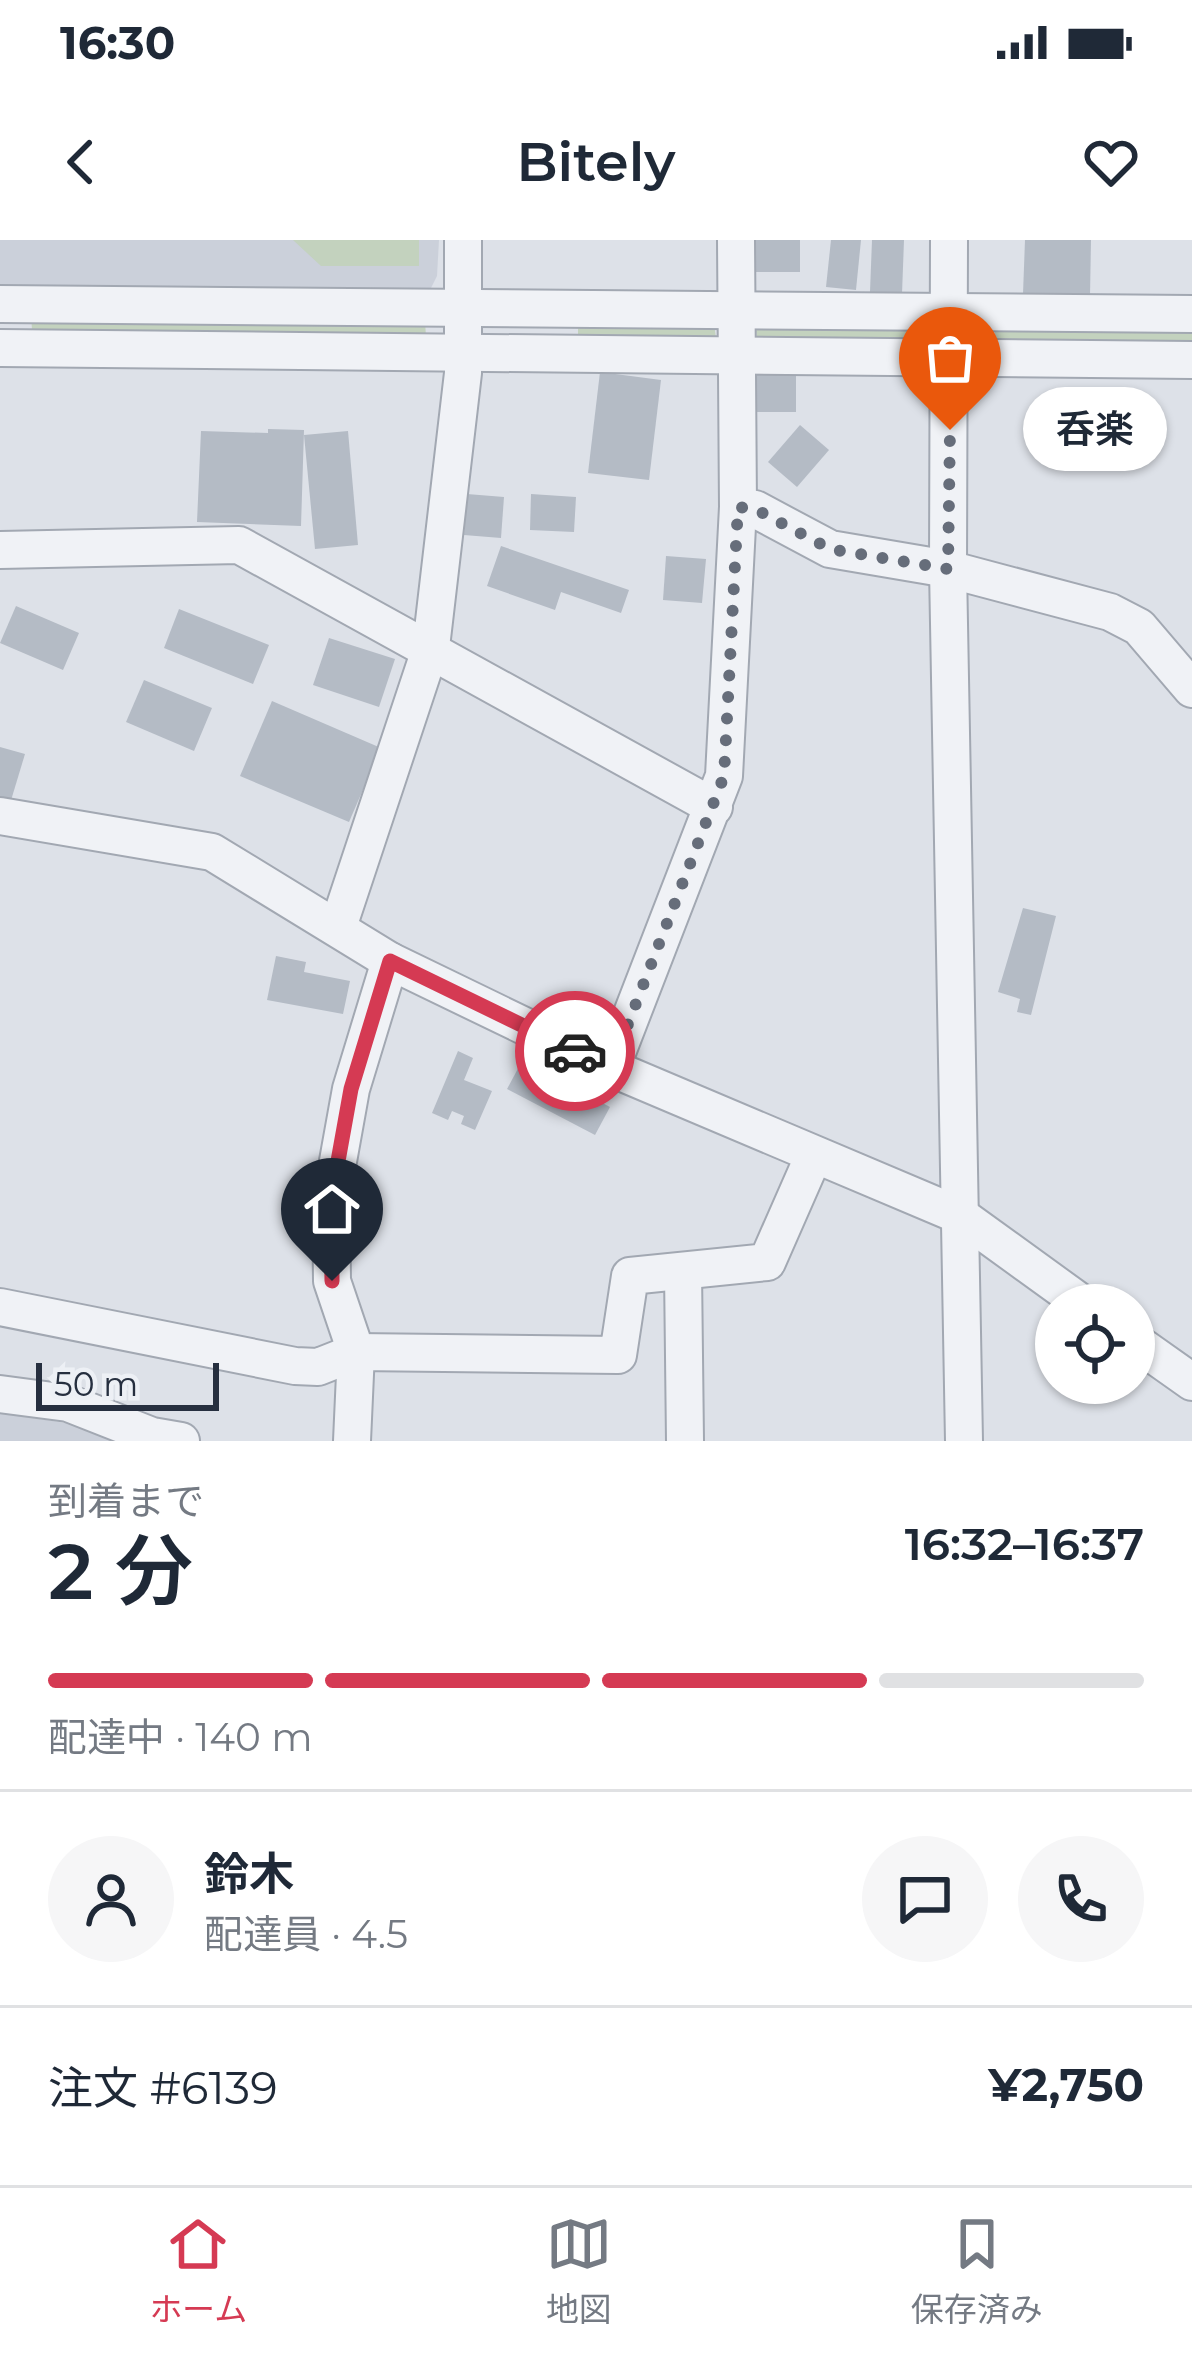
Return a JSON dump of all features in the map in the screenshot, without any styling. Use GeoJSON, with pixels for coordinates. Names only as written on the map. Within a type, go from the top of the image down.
{"type":"FeatureCollection","features":[{"type":"Feature","properties":{"kind":"street"},"geometry":{"type":"LineString","coordinates":[[338,927],[431,647],[463,354],[463,240]]}},
{"type":"Feature","properties":{"kind":"street"},"geometry":{"type":"LineString","coordinates":[[611,1068],[724,776],[738,507],[736,240]]}},
{"type":"Feature","properties":{"kind":"street"},"geometry":{"type":"LineString","coordinates":[[950,240],[948,569],[964,1441]]}},
{"type":"Feature","properties":{"kind":"street"},"geometry":{"type":"LineString","coordinates":[[0,304],[1192,314]]}},
{"type":"Feature","properties":{"kind":"street"},"geometry":{"type":"LineString","coordinates":[[0,348],[1192,360]]}},
{"type":"Feature","properties":{"kind":"street"},"geometry":{"type":"LineString","coordinates":[[738,507],[755,509],[830,549],[948,569],[1110,612],[1139,628],[1192,689]]}},
{"type":"Feature","properties":{"kind":"street"},"geometry":{"type":"LineString","coordinates":[[0,550],[239,545],[714,807]]}},
{"type":"Feature","properties":{"kind":"street"},"geometry":{"type":"LineString","coordinates":[[0,817],[159,839],[212,853],[390,961],[611,1068],[961,1216],[1055,1284]]}},
{"type":"Feature","properties":{"kind":"street"},"geometry":{"type":"LineString","coordinates":[[352,1441],[356,1352],[332,1281],[331,1200],[351,1089],[390,961]]}},
{"type":"Feature","properties":{"kind":"street"},"geometry":{"type":"LineString","coordinates":[[0,1306],[295,1366],[318,1367],[356,1352],[618,1355],[630,1276],[767,1262],[814,1155]]}},
{"type":"Feature","properties":{"kind":"street"},"geometry":{"type":"LineString","coordinates":[[683,1270],[685,1441]]}},
{"type":"Feature","properties":{"kind":"street"},"geometry":{"type":"LineString","coordinates":[[1155,1356],[1192,1382]]}},
{"type":"Feature","properties":{"kind":"street"},"geometry":{"type":"LineString","coordinates":[[0,1394],[68,1403],[152,1436],[181,1441]]}},
{"type":"Feature","properties":{"kind":"shaded area"},"geometry":{"type":"Polygon","coordinates":[[[0,240],[439,240],[437,276],[429,292],[0,292],[0,240]]]}},
{"type":"Feature","properties":{"kind":"shaded area"},"geometry":{"type":"Polygon","coordinates":[[[0,1413],[85,1426],[117,1441],[0,1441],[0,1413]]]}},
{"type":"Feature","properties":{"kind":"green space"},"geometry":{"type":"Polygon","coordinates":[[[293,240],[419,240],[419,266],[321,266],[293,240]]]}},
{"type":"Feature","properties":{"kind":"green space"},"geometry":{"type":"Polygon","coordinates":[[[31,315],[425,321],[426,337],[33,344],[31,315]]]}},
{"type":"Feature","properties":{"kind":"green space"},"geometry":{"type":"Polygon","coordinates":[[[578,317],[714,324],[716,338],[578,348],[578,317]]]}},
{"type":"Feature","properties":{"kind":"green space"},"geometry":{"type":"Polygon","coordinates":[[[768,320],[910,328],[910,341],[758,344],[756,331],[768,320]]]}},
{"type":"Feature","properties":{"kind":"green space"},"geometry":{"type":"Polygon","coordinates":[[[1192,323],[1192,352],[997,346],[994,327],[1192,323]]]}},
{"type":"Feature","properties":{"kind":"building"},"geometry":{"type":"Polygon","coordinates":[[[748,240],[800,240],[800,272],[748,272],[748,240]]]}},
{"type":"Feature","properties":{"kind":"building"},"geometry":{"type":"Polygon","coordinates":[[[831,240],[861,240],[856,290],[826,287],[831,240]]]}},
{"type":"Feature","properties":{"kind":"building"},"geometry":{"type":"Polygon","coordinates":[[[872,240],[904,240],[902,294],[870,292],[872,240]]]}},
{"type":"Feature","properties":{"kind":"building"},"geometry":{"type":"Polygon","coordinates":[[[1025,240],[1091,240],[1090,296],[1023,294],[1025,240]]]}},
{"type":"Feature","properties":{"kind":"building"},"geometry":{"type":"Polygon","coordinates":[[[752,369],[796,369],[796,412],[752,412],[752,369]]]}},
{"type":"Feature","properties":{"kind":"building"},"geometry":{"type":"Polygon","coordinates":[[[600,372],[661,380],[649,480],[588,473],[600,372]]]}},
{"type":"Feature","properties":{"kind":"building"},"geometry":{"type":"Polygon","coordinates":[[[800,425],[829,450],[797,487],[768,462],[800,425]]]}},
{"type":"Feature","properties":{"kind":"building"},"geometry":{"type":"Polygon","coordinates":[[[268,429],[304,430],[301,526],[197,522],[201,431],[268,433],[268,429]]]}},
{"type":"Feature","properties":{"kind":"building"},"geometry":{"type":"Polygon","coordinates":[[[348,431],[358,545],[315,549],[304,435],[348,431]]]}},
{"type":"Feature","properties":{"kind":"building"},"geometry":{"type":"Polygon","coordinates":[[[467,494],[504,497],[501,538],[464,535],[467,494]]]}},
{"type":"Feature","properties":{"kind":"building"},"geometry":{"type":"Polygon","coordinates":[[[531,494],[576,497],[574,532],[530,530],[531,494]]]}},
{"type":"Feature","properties":{"kind":"building"},"geometry":{"type":"Polygon","coordinates":[[[501,546],[629,590],[621,613],[561,592],[555,610],[487,586],[501,546]]]}},
{"type":"Feature","properties":{"kind":"building"},"geometry":{"type":"Polygon","coordinates":[[[666,556],[706,559],[702,603],[663,600],[666,556]]]}},
{"type":"Feature","properties":{"kind":"building"},"geometry":{"type":"Polygon","coordinates":[[[16,606],[79,633],[63,670],[0,643],[16,606]]]}},
{"type":"Feature","properties":{"kind":"building"},"geometry":{"type":"Polygon","coordinates":[[[179,609],[269,645],[253,684],[164,648],[179,609]]]}},
{"type":"Feature","properties":{"kind":"building"},"geometry":{"type":"Polygon","coordinates":[[[329,638],[395,659],[379,707],[313,685],[329,638]]]}},
{"type":"Feature","properties":{"kind":"building"},"geometry":{"type":"Polygon","coordinates":[[[144,680],[212,708],[194,751],[126,722],[144,680]]]}},
{"type":"Feature","properties":{"kind":"building"},"geometry":{"type":"Polygon","coordinates":[[[272,701],[381,748],[349,822],[240,776],[272,701]]]}},
{"type":"Feature","properties":{"kind":"building"},"geometry":{"type":"Polygon","coordinates":[[[0,747],[25,754],[9,807],[0,804],[0,747]]]}},
{"type":"Feature","properties":{"kind":"building"},"geometry":{"type":"Polygon","coordinates":[[[1023,908],[1056,916],[1031,1015],[1017,1012],[1020,999],[998,992],[1023,908]]]}},
{"type":"Feature","properties":{"kind":"building"},"geometry":{"type":"Polygon","coordinates":[[[276,956],[306,962],[304,972],[350,981],[343,1014],[267,1000],[276,956]]]}},
{"type":"Feature","properties":{"kind":"building"},"geometry":{"type":"Polygon","coordinates":[[[458,1051],[473,1058],[464,1080],[492,1091],[475,1130],[461,1124],[464,1116],[452,1111],[448,1120],[432,1113],[458,1051]]]}},
{"type":"Feature","properties":{"kind":"building"},"geometry":{"type":"Polygon","coordinates":[[[522,1061],[610,1107],[595,1135],[507,1089],[522,1061]]]}},
{"type":"Feature","properties":{"kind":"way so far"},"geometry":{"type":"LineString","coordinates":[[575,1051],[611,1068],[724,776],[738,507],[755,509],[830,549],[948,569],[950,430]]}},
{"type":"Feature","properties":{"kind":"place","name":"呑楽"},"geometry":{"type":"Point","coordinates":[950,430]}},
{"type":"Feature","properties":{"kind":"route"},"geometry":{"type":"LineString","coordinates":[[332,1281],[331,1200],[351,1089],[390,961],[575,1051]]}}]}
